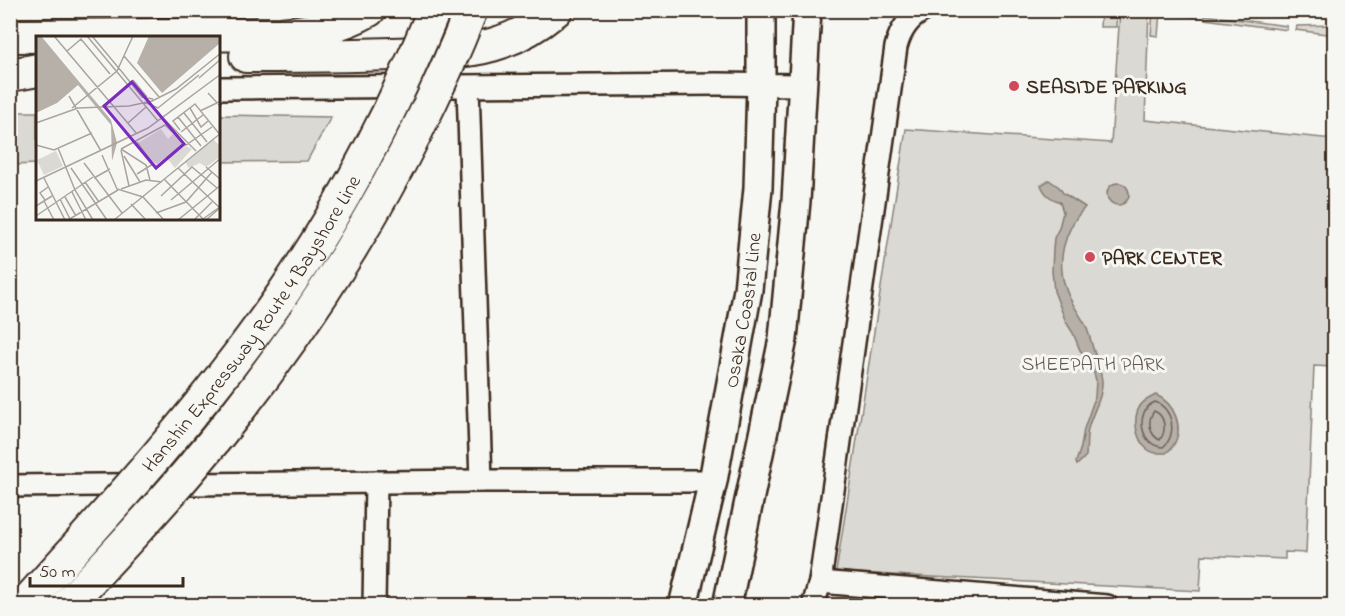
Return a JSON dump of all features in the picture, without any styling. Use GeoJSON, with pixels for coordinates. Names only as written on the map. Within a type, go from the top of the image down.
{"type":"FeatureCollection","features":[{"type":"Feature","properties":{"kind":"highway"},"geometry":{"type":"LineString","coordinates":[[10,36],[281,34],[330,26],[356,18],[369,10]]}},
{"type":"Feature","properties":{"kind":"highway","name":"Hanshin Expressway Route 4 Bayshore Line"},"geometry":{"type":"LineString","coordinates":[[23,606],[160,451],[222,375],[282,295],[339,204],[372,142],[434,10]]}},
{"type":"Feature","properties":{"kind":"highway","name":"Hanshin Expressway Route 4 Bayshore Line"},"geometry":{"type":"LineString","coordinates":[[66,606],[190,470],[247,399],[310,313],[367,221],[417,130],[471,10]]}},
{"type":"Feature","properties":{"kind":"highway"},"geometry":{"type":"LineString","coordinates":[[220,57],[376,55],[476,48],[500,43],[522,34],[556,10]]}},
{"type":"Feature","properties":{"kind":"highway"},"geometry":{"type":"LineString","coordinates":[[10,75],[36,70]]}},
{"type":"Feature","properties":{"kind":"main road","name":"Osaka Coastal Line"},"geometry":{"type":"LineString","coordinates":[[683,606],[712,481],[748,290],[758,188],[761,10]]}},
{"type":"Feature","properties":{"kind":"main road","name":"Osaka Coastal Line"},"geometry":{"type":"LineString","coordinates":[[728,606],[783,339],[796,201],[807,10]]}},
{"type":"Feature","properties":{"kind":"street"},"geometry":{"type":"LineString","coordinates":[[813,606],[820,582],[896,47],[904,27],[924,10]]}},
{"type":"Feature","properties":{"kind":"street"},"geometry":{"type":"LineString","coordinates":[[220,88],[802,85]]}},
{"type":"Feature","properties":{"kind":"street"},"geometry":{"type":"LineString","coordinates":[[10,86],[36,87]]}},
{"type":"Feature","properties":{"kind":"street"},"geometry":{"type":"LineString","coordinates":[[468,87],[481,481]]}},
{"type":"Feature","properties":{"kind":"street"},"geometry":{"type":"LineString","coordinates":[[10,486],[712,481]]}},
{"type":"Feature","properties":{"kind":"street"},"geometry":{"type":"LineString","coordinates":[[374,606],[376,482]]}},
{"type":"Feature","properties":{"kind":"street"},"geometry":{"type":"LineString","coordinates":[[820,582],[968,600],[1107,606]]}},
{"type":"Feature","properties":{"kind":"green space","name":"SHEEPATH PARK"},"geometry":{"type":"Polygon","coordinates":[[[1149,10],[1145,120],[1333,139],[1334,131],[1334,367],[1314,366],[1306,553],[1285,552],[1285,559],[1202,555],[1200,591],[836,572],[906,129],[1111,143],[1120,11],[1149,10]]]}},
{"type":"Feature","properties":{"kind":"green space"},"geometry":{"type":"Polygon","coordinates":[[[1178,10],[1196,13],[1195,17],[1160,13],[1158,36],[1151,35],[1153,11],[1178,10]]]}},
{"type":"Feature","properties":{"kind":"green space"},"geometry":{"type":"Polygon","coordinates":[[[1101,11],[1117,11],[1116,27],[1100,27],[1101,11]]]}},
{"type":"Feature","properties":{"kind":"green space"},"geometry":{"type":"Polygon","coordinates":[[[1205,15],[1287,26],[1287,30],[1205,19],[1205,15]]]}},
{"type":"Feature","properties":{"kind":"green space"},"geometry":{"type":"Polygon","coordinates":[[[1334,25],[1334,35],[1296,30],[1297,26],[1334,25]]]}},
{"type":"Feature","properties":{"kind":"green space"},"geometry":{"type":"Polygon","coordinates":[[[10,112],[36,112],[36,164],[11,165],[10,112]]]}},
{"type":"Feature","properties":{"kind":"green space"},"geometry":{"type":"Polygon","coordinates":[[[220,115],[331,117],[307,161],[220,162],[220,115]]]}},
{"type":"Feature","properties":{"kind":"water"},"geometry":{"type":"Polygon","coordinates":[[[1049,180],[1063,193],[1085,207],[1067,236],[1062,258],[1063,281],[1088,332],[1101,374],[1102,387],[1088,429],[1086,456],[1077,465],[1084,429],[1095,397],[1096,380],[1091,363],[1080,350],[1054,291],[1052,271],[1054,238],[1063,212],[1060,202],[1048,196],[1041,185],[1049,180]]]}},
{"type":"Feature","properties":{"kind":"water"},"geometry":{"type":"Polygon","coordinates":[[[1118,183],[1126,186],[1129,194],[1126,202],[1118,205],[1110,202],[1107,194],[1110,186],[1118,183]]]}},
{"type":"Feature","properties":{"kind":"water"},"geometry":{"type":"Polygon","coordinates":[[[1156,395],[1168,404],[1178,424],[1176,439],[1166,453],[1147,449],[1136,429],[1136,417],[1140,406],[1156,395]]]}},
{"type":"Feature","properties":{"kind":"place","name":"SEASIDE PARKING"},"geometry":{"type":"Point","coordinates":[1014,86]}},
{"type":"Feature","properties":{"kind":"place","name":"PARK CENTER"},"geometry":{"type":"Point","coordinates":[1090,257]}}]}
